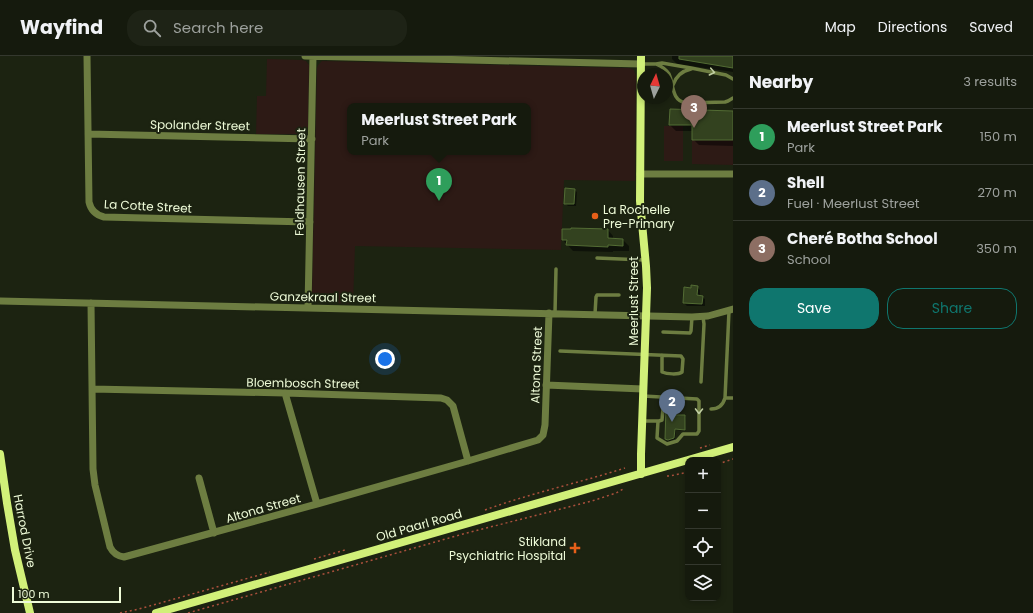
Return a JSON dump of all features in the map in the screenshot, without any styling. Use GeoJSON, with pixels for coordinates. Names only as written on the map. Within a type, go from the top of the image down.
{"type":"FeatureCollection","features":[{"type":"Feature","properties":{"kind":"main road","name":"Meerlust Street"},"geometry":{"type":"LineString","coordinates":[[641,60],[641,212],[647,280],[641,474]]}},
{"type":"Feature","properties":{"kind":"main road","name":"Old Paarl Road"},"geometry":{"type":"LineString","coordinates":[[698,457],[733,447]]}},
{"type":"Feature","properties":{"kind":"main road","name":"Harrod Drive"},"geometry":{"type":"LineString","coordinates":[[0,454],[15,550],[30,613]]}},
{"type":"Feature","properties":{"kind":"main road","name":"Old Paarl Road"},"geometry":{"type":"LineString","coordinates":[[156,613],[685,461]]}},
{"type":"Feature","properties":{"kind":"street","name":"La Cotte Street"},"geometry":{"type":"LineString","coordinates":[[87,56],[89,202],[92,210],[100,216],[310,222]]}},
{"type":"Feature","properties":{"kind":"street"},"geometry":{"type":"LineString","coordinates":[[305,56],[641,60]]}},
{"type":"Feature","properties":{"kind":"street","name":"Feldhausen Street"},"geometry":{"type":"LineString","coordinates":[[308,308],[313,56]]}},
{"type":"Feature","properties":{"kind":"street","name":"Spolander Street"},"geometry":{"type":"LineString","coordinates":[[88,134],[312,139]]}},
{"type":"Feature","properties":{"kind":"street"},"geometry":{"type":"LineString","coordinates":[[640,174],[733,174]]}},
{"type":"Feature","properties":{"kind":"street","name":"Ganzekraal Street"},"geometry":{"type":"LineString","coordinates":[[0,301],[692,317],[703,317],[731,310]]}},
{"type":"Feature","properties":{"kind":"street","name":"Altona Street"},"geometry":{"type":"LineString","coordinates":[[90,302],[94,478],[111,550],[117,555],[124,557],[317,504],[540,439],[543,435],[544,428],[552,313]]}},
{"type":"Feature","properties":{"kind":"street"},"geometry":{"type":"LineString","coordinates":[[546,385],[643,393]]}},
{"type":"Feature","properties":{"kind":"street","name":"Bloembosch Street"},"geometry":{"type":"LineString","coordinates":[[92,390],[285,393],[444,398],[450,402],[454,409],[468,461]]}},
{"type":"Feature","properties":{"kind":"street"},"geometry":{"type":"LineString","coordinates":[[285,393],[317,504]]}},
{"type":"Feature","properties":{"kind":"street"},"geometry":{"type":"LineString","coordinates":[[199,478],[214,533]]}},
{"type":"Feature","properties":{"kind":"lane"},"geometry":{"type":"LineString","coordinates":[[641,60],[656,64],[662,68]]}},
{"type":"Feature","properties":{"kind":"lane"},"geometry":{"type":"LineString","coordinates":[[656,64],[665,63],[696,69],[726,75],[733,79]]}},
{"type":"Feature","properties":{"kind":"lane"},"geometry":{"type":"LineString","coordinates":[[696,69],[688,70],[680,74],[675,80],[673,86],[677,98],[684,102],[725,102],[733,98]]}},
{"type":"Feature","properties":{"kind":"lane"},"geometry":{"type":"LineString","coordinates":[[597,258],[646,260]]}},
{"type":"Feature","properties":{"kind":"lane"},"geometry":{"type":"LineString","coordinates":[[552,313],[556,269]]}},
{"type":"Feature","properties":{"kind":"lane"},"geometry":{"type":"LineString","coordinates":[[595,314],[597,295],[619,295]]}},
{"type":"Feature","properties":{"kind":"lane"},"geometry":{"type":"LineString","coordinates":[[711,409],[719,407],[725,398],[731,310]]}},
{"type":"Feature","properties":{"kind":"lane"},"geometry":{"type":"LineString","coordinates":[[663,332],[690,333],[692,317]]}},
{"type":"Feature","properties":{"kind":"lane"},"geometry":{"type":"LineString","coordinates":[[701,382],[704,324],[703,317]]}},
{"type":"Feature","properties":{"kind":"lane"},"geometry":{"type":"LineString","coordinates":[[560,351],[645,354],[681,356],[683,359],[682,372],[680,374],[662,372],[662,355]]}},
{"type":"Feature","properties":{"kind":"lane"},"geometry":{"type":"LineString","coordinates":[[643,393],[664,397],[698,400],[699,402],[699,431],[696,434],[682,434],[678,441],[666,444],[657,438],[658,421]]}},
{"type":"Feature","properties":{"kind":"lane"},"geometry":{"type":"LineString","coordinates":[[642,421],[658,421],[663,419],[664,397]]}},
{"type":"Feature","properties":{"kind":"lane"},"geometry":{"type":"LineString","coordinates":[[725,398],[733,398]]}},
{"type":"Feature","properties":{"kind":"path"},"geometry":{"type":"LineString","coordinates":[[721,463],[733,460]]}},
{"type":"Feature","properties":{"kind":"path"},"geometry":{"type":"LineString","coordinates":[[484,510],[523,497],[625,468]]}},
{"type":"Feature","properties":{"kind":"path"},"geometry":{"type":"LineString","coordinates":[[667,476],[685,473]]}},
{"type":"Feature","properties":{"kind":"path"},"geometry":{"type":"LineString","coordinates":[[188,613],[463,534],[592,501],[616,493],[625,488]]}},
{"type":"Feature","properties":{"kind":"path"},"geometry":{"type":"LineString","coordinates":[[310,560],[351,548]]}},
{"type":"Feature","properties":{"kind":"path"},"geometry":{"type":"LineString","coordinates":[[120,613],[273,571]]}},
{"type":"Feature","properties":{"kind":"shaded area"},"geometry":{"type":"Polygon","coordinates":[[[267,59],[302,60],[306,61],[309,65],[308,127],[303,134],[256,134],[257,96],[266,96],[267,59]]]}},
{"type":"Feature","properties":{"kind":"shaded area"},"geometry":{"type":"Polygon","coordinates":[[[322,61],[629,68],[634,70],[636,76],[635,181],[564,180],[561,250],[355,246],[353,304],[318,302],[314,300],[312,295],[317,68],[322,61]]]}},
{"type":"Feature","properties":{"kind":"shaded area"},"geometry":{"type":"Polygon","coordinates":[[[664,126],[683,126],[683,161],[664,161],[664,126]]]}},
{"type":"Feature","properties":{"kind":"shaded area"},"geometry":{"type":"Polygon","coordinates":[[[692,140],[733,140],[733,165],[692,164],[692,140]]]}},
{"type":"Feature","properties":{"kind":"building"},"geometry":{"type":"Polygon","coordinates":[[[679,56],[733,56],[733,68],[679,59],[679,56]]]}},
{"type":"Feature","properties":{"kind":"building"},"geometry":{"type":"Polygon","coordinates":[[[670,109],[733,111],[733,140],[692,140],[692,125],[669,125],[670,109]]]}},
{"type":"Feature","properties":{"kind":"building"},"geometry":{"type":"Polygon","coordinates":[[[565,188],[575,189],[574,204],[564,204],[565,188]]]}},
{"type":"Feature","properties":{"kind":"building"},"geometry":{"type":"Polygon","coordinates":[[[562,229],[608,229],[608,238],[623,239],[623,246],[608,245],[608,247],[566,245],[567,240],[562,240],[562,229]]]}},
{"type":"Feature","properties":{"kind":"building"},"geometry":{"type":"Polygon","coordinates":[[[691,285],[698,286],[697,295],[703,296],[702,304],[683,303],[684,287],[691,288],[691,285]]]}},
{"type":"Feature","properties":{"kind":"building"},"geometry":{"type":"Polygon","coordinates":[[[666,407],[676,407],[675,415],[685,415],[685,430],[675,429],[674,438],[668,440],[665,439],[666,407]]]}},
{"type":"Feature","properties":{"kind":"place","name":"Cheré Botha School"},"geometry":{"type":"Point","coordinates":[694,128]}},
{"type":"Feature","properties":{"kind":"place","name":"Meerlust Street Park"},"geometry":{"type":"Point","coordinates":[439,201]}},
{"type":"Feature","properties":{"kind":"place","name":"La Rochelle Pre-Primary"},"geometry":{"type":"Point","coordinates":[595,216]}},
{"type":"Feature","properties":{"kind":"place","name":"Shell"},"geometry":{"type":"Point","coordinates":[672,422]}},
{"type":"Feature","properties":{"kind":"place","name":"Stikland Psychiatric Hospital"},"geometry":{"type":"Point","coordinates":[575,548]}}]}
